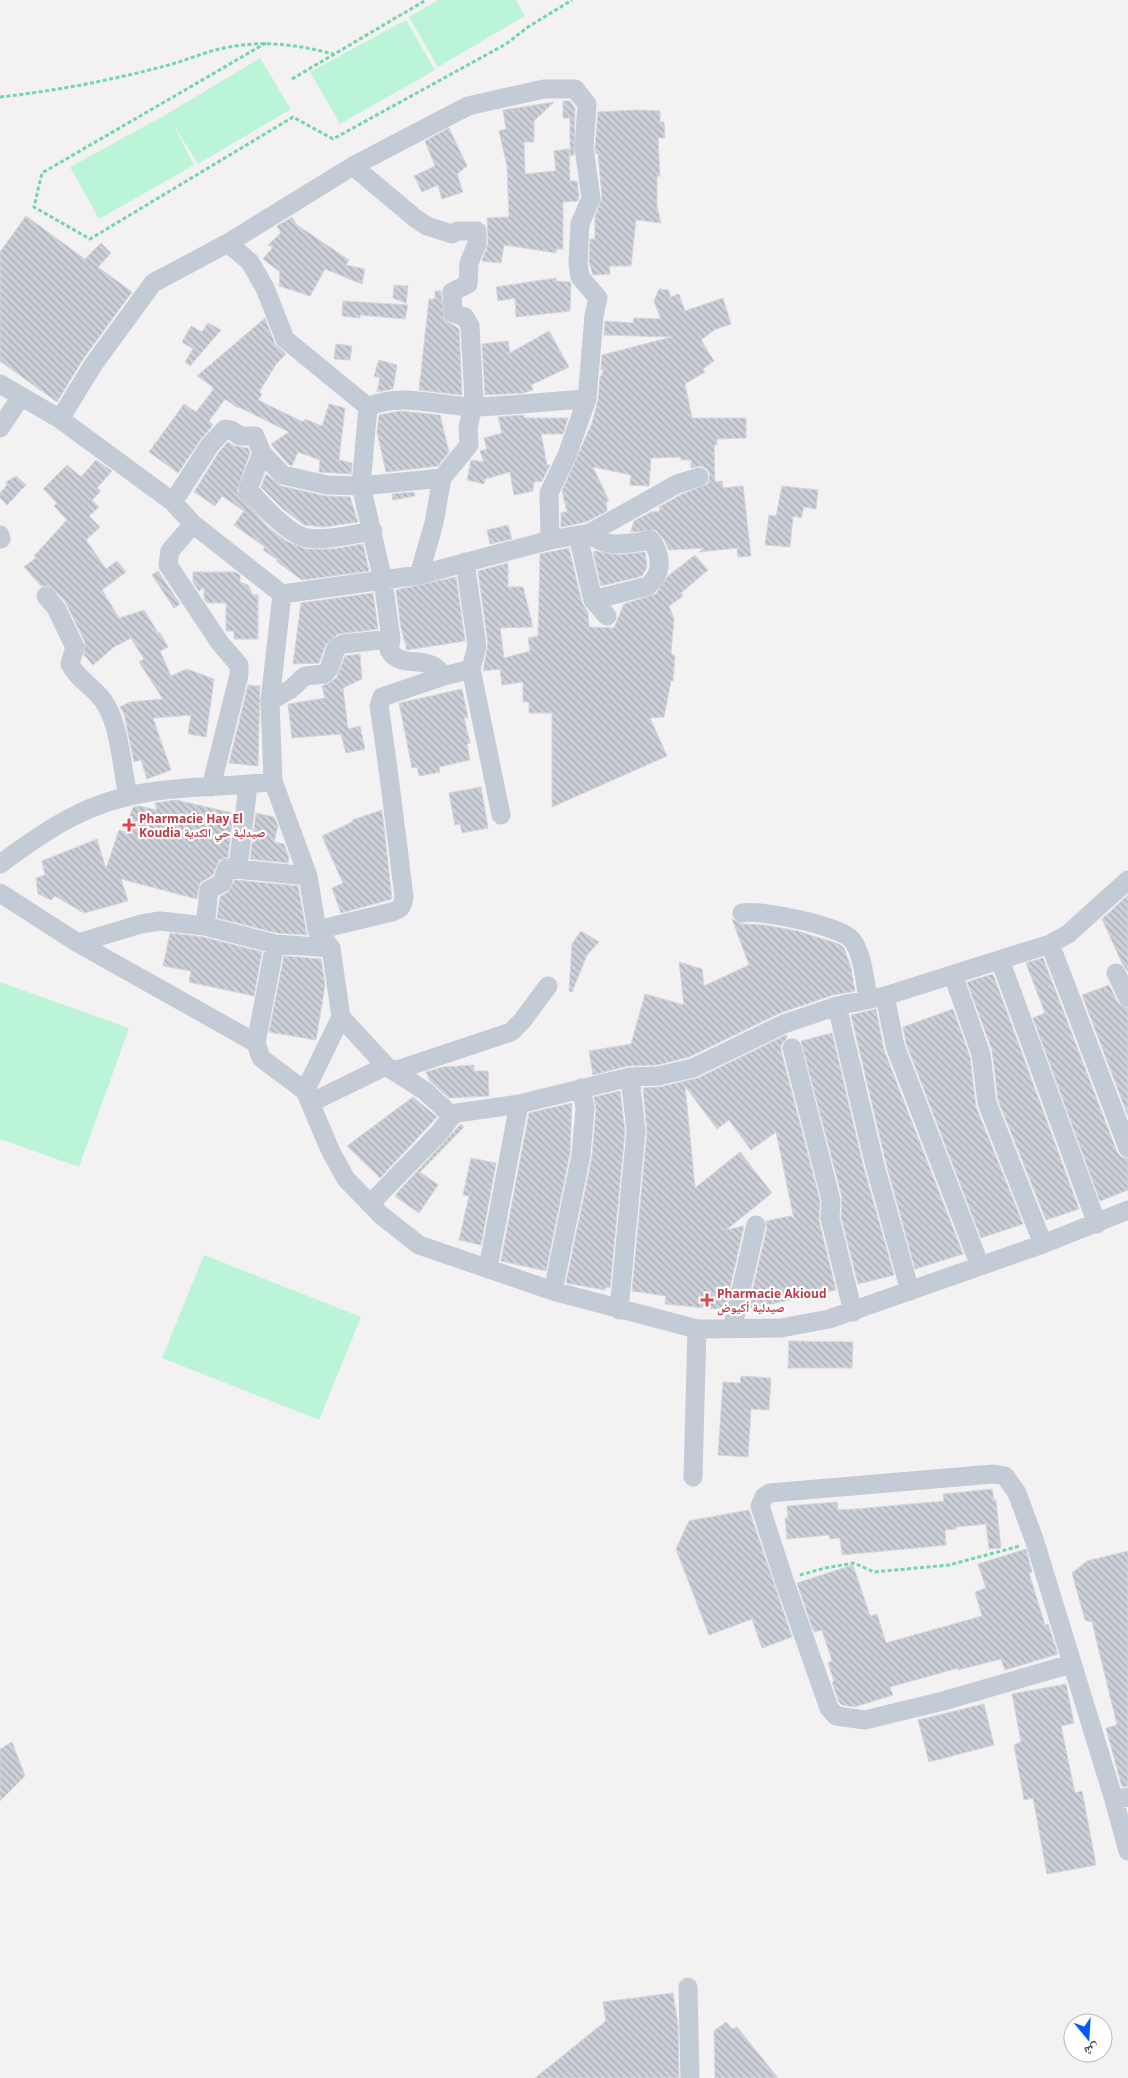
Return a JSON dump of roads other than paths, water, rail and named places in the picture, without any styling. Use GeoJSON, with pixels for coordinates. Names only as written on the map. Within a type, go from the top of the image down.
{"type":"FeatureCollection","features":[{"type":"Feature","properties":{"kind":"street"},"geometry":{"type":"LineString","coordinates":[[60,419],[93,365],[152,283],[228,243],[353,166],[468,106],[544,89],[575,89],[587,104],[584,148],[591,198],[580,224],[578,263],[580,277],[598,298],[594,316],[587,399],[567,455],[549,493],[550,540]]}},
{"type":"Feature","properties":{"kind":"street"},"geometry":{"type":"LineString","coordinates":[[353,166],[427,226],[452,234],[458,231],[477,231],[477,244],[469,263],[468,284],[452,292],[453,313],[465,317],[470,326],[474,407],[468,428],[469,445],[442,478],[434,522],[419,576]]}},
{"type":"Feature","properties":{"kind":"street"},"geometry":{"type":"LineString","coordinates":[[228,243],[250,262],[262,281],[274,306],[285,340],[368,407]]}},
{"type":"Feature","properties":{"kind":"street"},"geometry":{"type":"LineString","coordinates":[[0,384],[60,419],[173,502],[194,524],[282,594],[419,576],[550,540],[584,534],[676,484],[699,477]]}},
{"type":"Feature","properties":{"kind":"street"},"geometry":{"type":"LineString","coordinates":[[0,428],[21,397]]}},
{"type":"Feature","properties":{"kind":"street"},"geometry":{"type":"LineString","coordinates":[[368,407],[382,400],[408,400],[474,407],[587,399]]}},
{"type":"Feature","properties":{"kind":"street"},"geometry":{"type":"LineString","coordinates":[[368,407],[361,486],[383,580],[391,640],[389,650],[393,656],[409,663],[434,666],[444,676]]}},
{"type":"Feature","properties":{"kind":"street"},"geometry":{"type":"LineString","coordinates":[[173,502],[210,445],[225,429],[231,430],[240,436],[255,436],[262,453],[283,475],[295,479],[327,485],[361,486],[442,478]]}},
{"type":"Feature","properties":{"kind":"street"},"geometry":{"type":"LineString","coordinates":[[262,453],[248,489],[269,512],[295,532],[305,538],[317,538],[373,531]]}},
{"type":"Feature","properties":{"kind":"street"},"geometry":{"type":"LineString","coordinates":[[194,524],[170,551],[168,565],[220,643],[238,665],[239,675],[211,787]]}},
{"type":"Feature","properties":{"kind":"street"},"geometry":{"type":"LineString","coordinates":[[584,534],[593,600],[607,616]]}},
{"type":"Feature","properties":{"kind":"street"},"geometry":{"type":"LineString","coordinates":[[584,534],[604,542],[621,544],[651,540],[657,549],[660,564],[655,580],[648,586],[593,600]]}},
{"type":"Feature","properties":{"kind":"street"},"geometry":{"type":"LineString","coordinates":[[465,562],[477,646],[471,670],[501,815]]}},
{"type":"Feature","properties":{"kind":"street"},"geometry":{"type":"LineString","coordinates":[[282,594],[270,701],[272,782],[308,876],[317,930],[331,948],[341,1017],[307,1097]]}},
{"type":"Feature","properties":{"kind":"street"},"geometry":{"type":"LineString","coordinates":[[46,596],[56,608],[75,647],[70,660],[74,672],[106,704],[115,732],[128,796]]}},
{"type":"Feature","properties":{"kind":"street"},"geometry":{"type":"LineString","coordinates":[[270,701],[291,689],[305,676],[324,674],[329,669],[336,648],[343,644],[391,640]]}},
{"type":"Feature","properties":{"kind":"street"},"geometry":{"type":"LineString","coordinates":[[317,930],[399,910],[403,904],[404,897],[392,807],[391,778],[380,702],[382,697],[444,676],[471,670]]}},
{"type":"Feature","properties":{"kind":"street"},"geometry":{"type":"LineString","coordinates":[[0,864],[51,827],[101,803],[150,792],[248,786],[272,782]]}},
{"type":"Feature","properties":{"kind":"street"},"geometry":{"type":"LineString","coordinates":[[238,867],[248,786]]}},
{"type":"Feature","properties":{"kind":"street"},"geometry":{"type":"LineString","coordinates":[[205,926],[210,890],[222,883],[227,868],[238,867],[308,876]]}},
{"type":"Feature","properties":{"kind":"street"},"geometry":{"type":"LineString","coordinates":[[370,1204],[440,1133],[452,1116],[457,1113],[519,1104],[630,1077],[658,1076],[693,1068],[784,1024],[836,1006],[877,997],[1050,944],[1068,934],[1128,880]]}},
{"type":"Feature","properties":{"kind":"street"},"geometry":{"type":"LineString","coordinates":[[0,893],[78,943],[256,1043]]}},
{"type":"Feature","properties":{"kind":"street"},"geometry":{"type":"LineString","coordinates":[[742,913],[752,911],[769,913],[847,935],[851,939],[877,997],[980,1266]]}},
{"type":"Feature","properties":{"kind":"street"},"geometry":{"type":"LineString","coordinates":[[78,943],[140,924],[160,921],[205,926],[275,944],[331,948]]}},
{"type":"Feature","properties":{"kind":"street"},"geometry":{"type":"LineString","coordinates":[[275,944],[256,1043],[261,1058],[307,1097],[330,1152],[346,1179],[382,1216],[419,1245],[553,1291],[619,1310],[698,1329],[781,1328],[829,1319],[853,1312],[1097,1224],[1128,1210]]}},
{"type":"Feature","properties":{"kind":"street"},"geometry":{"type":"LineString","coordinates":[[1050,944],[1128,1148]]}},
{"type":"Feature","properties":{"kind":"street"},"geometry":{"type":"LineString","coordinates":[[1000,960],[1097,1224]]}},
{"type":"Feature","properties":{"kind":"street"},"geometry":{"type":"LineString","coordinates":[[1116,973],[1128,998]]}},
{"type":"Feature","properties":{"kind":"street"},"geometry":{"type":"LineString","coordinates":[[952,975],[981,1054],[987,1103],[1043,1244]]}},
{"type":"Feature","properties":{"kind":"street"},"geometry":{"type":"LineString","coordinates":[[307,1097],[511,1032],[522,1021],[548,986]]}},
{"type":"Feature","properties":{"kind":"street"},"geometry":{"type":"LineString","coordinates":[[836,1006],[874,1162],[910,1291]]}},
{"type":"Feature","properties":{"kind":"street"},"geometry":{"type":"LineString","coordinates":[[341,1017],[390,1069],[425,1091],[452,1116]]}},
{"type":"Feature","properties":{"kind":"street"},"geometry":{"type":"LineString","coordinates":[[792,1048],[831,1200],[830,1218],[853,1312]]}},
{"type":"Feature","properties":{"kind":"street"},"geometry":{"type":"LineString","coordinates":[[619,1310],[636,1131],[630,1077]]}},
{"type":"Feature","properties":{"kind":"street"},"geometry":{"type":"LineString","coordinates":[[553,1291],[583,1138],[585,1108],[581,1088]]}},
{"type":"Feature","properties":{"kind":"street"},"geometry":{"type":"LineString","coordinates":[[488,1268],[519,1104]]}},
{"type":"Feature","properties":{"kind":"street"},"geometry":{"type":"LineString","coordinates":[[732,1329],[756,1225]]}},
{"type":"Feature","properties":{"kind":"street"},"geometry":{"type":"LineString","coordinates":[[693,1477],[698,1329]]}},
{"type":"Feature","properties":{"kind":"street"},"geometry":{"type":"LineString","coordinates":[[1071,1664],[943,1701],[865,1720],[845,1719],[836,1716],[830,1708],[784,1580],[760,1506],[764,1497],[770,1493],[993,1474],[1005,1476],[1017,1493],[1035,1542],[1071,1664],[1121,1799],[1128,1851]]}},
{"type":"Feature","properties":{"kind":"street"},"geometry":{"type":"LineString","coordinates":[[688,1987],[690,2078]]}},
{"type":"Feature","properties":{"kind":"place","name":"Pharmacie Hay El Koudia صيدلية حي الكدية"},"geometry":{"type":"Point","coordinates":[129,825]}},
{"type":"Feature","properties":{"kind":"place","name":"Pharmacie Akioud صيدلية أكيوض"},"geometry":{"type":"Point","coordinates":[707,1300]}}]}
